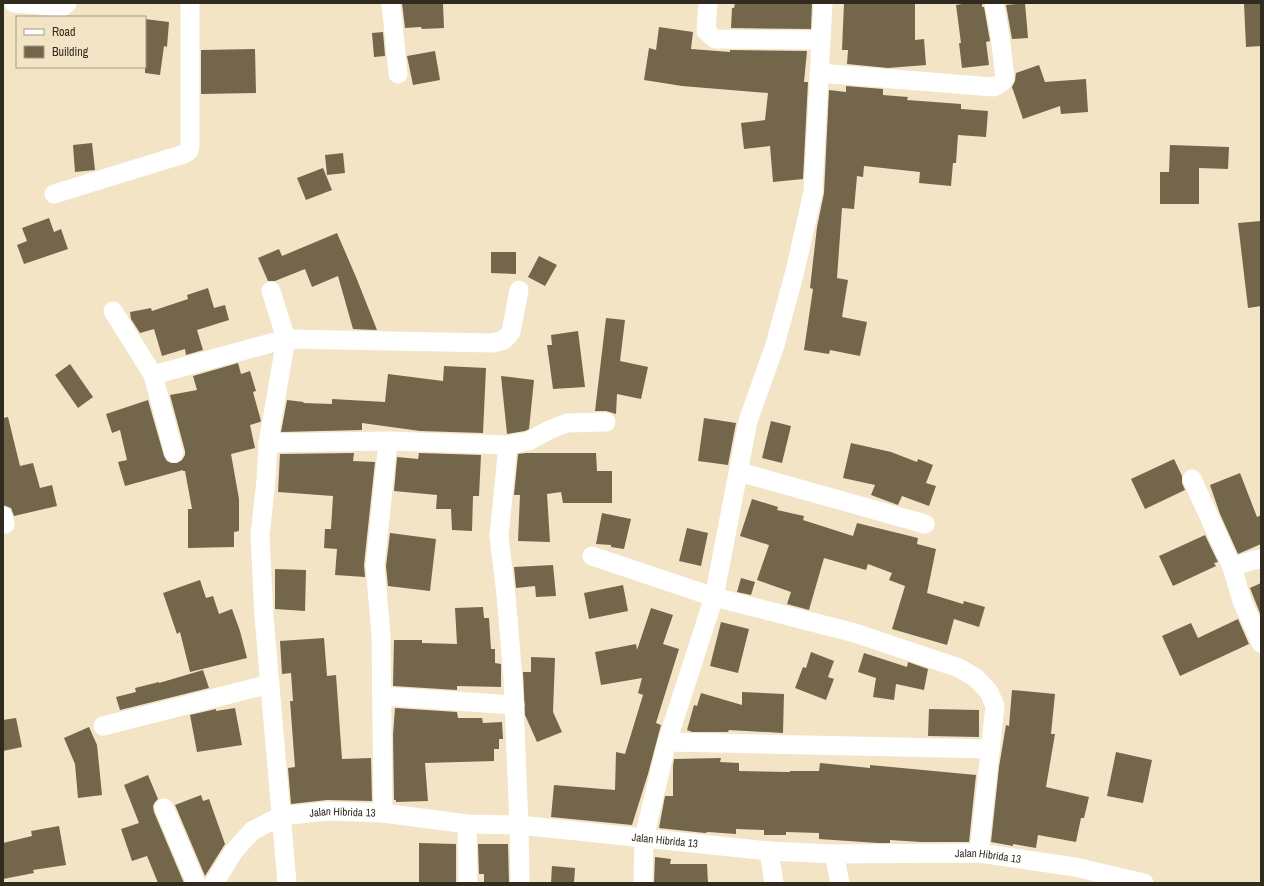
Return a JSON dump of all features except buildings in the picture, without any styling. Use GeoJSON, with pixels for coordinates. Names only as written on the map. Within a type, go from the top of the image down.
{"type":"FeatureCollection","features":[{"type":"Feature","properties":{"kind":"street"},"geometry":{"type":"LineString","coordinates":[[14,3],[62,7],[67,3]]}},
{"type":"Feature","properties":{"kind":"street"},"geometry":{"type":"LineString","coordinates":[[54,194],[184,154],[189,151],[190,3]]}},
{"type":"Feature","properties":{"kind":"street"},"geometry":{"type":"LineString","coordinates":[[391,3],[398,74]]}},
{"type":"Feature","properties":{"kind":"street"},"geometry":{"type":"LineString","coordinates":[[708,3],[706,31],[715,39],[821,40]]}},
{"type":"Feature","properties":{"kind":"street"},"geometry":{"type":"LineString","coordinates":[[643,883],[644,838],[667,742],[714,597],[748,421],[775,345],[795,270],[813,192],[823,3]]}},
{"type":"Feature","properties":{"kind":"street"},"geometry":{"type":"LineString","coordinates":[[819,73],[993,87],[998,86],[1004,81],[1004,77],[1000,36],[994,3]]}},
{"type":"Feature","properties":{"kind":"street"},"geometry":{"type":"LineString","coordinates":[[152,375],[286,339],[493,343],[504,340],[511,332],[519,290]]}},
{"type":"Feature","properties":{"kind":"street"},"geometry":{"type":"LineString","coordinates":[[271,291],[286,339],[268,443],[266,480],[260,535],[264,617],[287,883]]}},
{"type":"Feature","properties":{"kind":"street"},"geometry":{"type":"LineString","coordinates":[[112,311],[152,375],[174,453]]}},
{"type":"Feature","properties":{"kind":"street"},"geometry":{"type":"LineString","coordinates":[[268,443],[388,441],[508,444],[529,441],[549,430],[567,423],[606,422]]}},
{"type":"Feature","properties":{"kind":"street"},"geometry":{"type":"LineString","coordinates":[[383,813],[381,635],[375,566],[388,441]]}},
{"type":"Feature","properties":{"kind":"street"},"geometry":{"type":"LineString","coordinates":[[508,444],[499,536],[506,595],[515,705],[520,883]]}},
{"type":"Feature","properties":{"kind":"street"},"geometry":{"type":"LineString","coordinates":[[739,472],[925,524]]}},
{"type":"Feature","properties":{"kind":"street"},"geometry":{"type":"LineString","coordinates":[[1192,479],[1232,567],[1242,601],[1261,644]]}},
{"type":"Feature","properties":{"kind":"street"},"geometry":{"type":"LineString","coordinates":[[592,556],[714,597],[855,633],[959,668],[976,678],[989,692],[995,706],[978,853]]}},
{"type":"Feature","properties":{"kind":"street"},"geometry":{"type":"LineString","coordinates":[[1232,567],[1261,559]]}},
{"type":"Feature","properties":{"kind":"street"},"geometry":{"type":"LineString","coordinates":[[103,726],[270,684]]}},
{"type":"Feature","properties":{"kind":"street"},"geometry":{"type":"LineString","coordinates":[[382,696],[515,705]]}},
{"type":"Feature","properties":{"kind":"street"},"geometry":{"type":"LineString","coordinates":[[667,742],[990,749]]}},
{"type":"Feature","properties":{"kind":"street"},"geometry":{"type":"LineString","coordinates":[[164,808],[196,883]]}},
{"type":"Feature","properties":{"kind":"street","name":"Jalan Hibrida 13"},"geometry":{"type":"LineString","coordinates":[[214,883],[234,851],[252,832],[281,816],[328,811],[383,813],[467,824],[519,826],[769,851],[834,854],[978,853],[1075,867],[1144,883]]}},
{"type":"Feature","properties":{"kind":"street"},"geometry":{"type":"LineString","coordinates":[[467,824],[468,883]]}},
{"type":"Feature","properties":{"kind":"street"},"geometry":{"type":"LineString","coordinates":[[769,851],[774,883]]}},
{"type":"Feature","properties":{"kind":"street"},"geometry":{"type":"LineString","coordinates":[[834,854],[840,883]]}}]}
